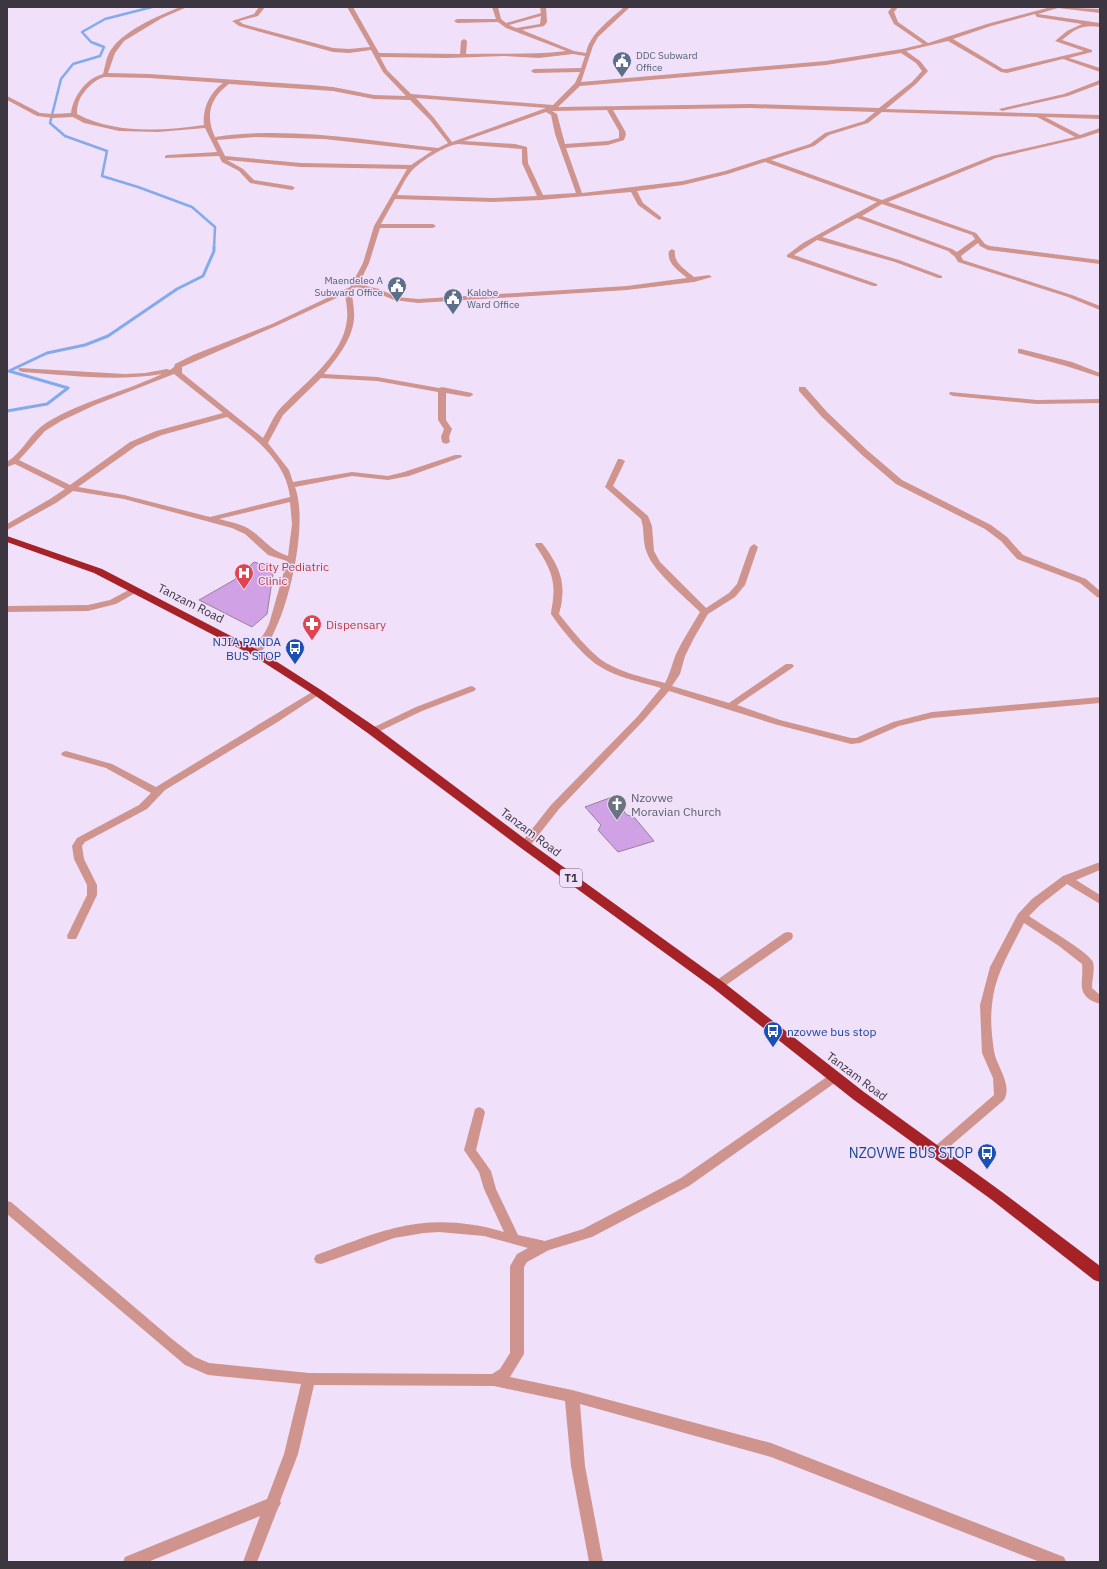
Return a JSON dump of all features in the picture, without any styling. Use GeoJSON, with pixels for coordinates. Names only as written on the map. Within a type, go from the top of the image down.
{"type":"FeatureCollection","features":[{"type":"Feature","properties":{"kind":"highway","name":"Tanzam Road"},"geometry":{"type":"LineString","coordinates":[[7,539],[98,571],[256,652],[317,692],[373,731],[525,845],[718,985],[859,1096],[937,1151],[1100,1275]]}},
{"type":"Feature","properties":{"kind":"street"},"geometry":{"type":"LineString","coordinates":[[105,75],[112,53],[122,40],[160,17],[184,7]]}},
{"type":"Feature","properties":{"kind":"street"},"geometry":{"type":"LineString","coordinates":[[262,7],[256,14],[237,20],[235,21],[236,23],[324,48],[349,51],[373,48]]}},
{"type":"Feature","properties":{"kind":"street"},"geometry":{"type":"LineString","coordinates":[[350,7],[378,56],[381,66],[389,77],[412,97],[454,144],[515,146],[525,148],[525,163],[542,198]]}},
{"type":"Feature","properties":{"kind":"street"},"geometry":{"type":"LineString","coordinates":[[495,7],[499,20],[505,25],[573,52],[588,55]]}},
{"type":"Feature","properties":{"kind":"street"},"geometry":{"type":"LineString","coordinates":[[515,30],[542,25],[544,22],[543,7]]}},
{"type":"Feature","properties":{"kind":"street"},"geometry":{"type":"LineString","coordinates":[[291,560],[271,553],[248,532],[235,526],[124,497],[70,488],[11,463],[38,432],[52,423],[108,398],[162,378],[177,369],[178,366],[196,357],[274,325],[348,290],[355,285],[366,263],[377,226],[407,172],[438,150],[552,109],[578,84],[590,46],[596,36],[627,7]]}},
{"type":"Feature","properties":{"kind":"street"},"geometry":{"type":"LineString","coordinates":[[894,7],[892,12],[896,23],[928,45]]}},
{"type":"Feature","properties":{"kind":"street"},"geometry":{"type":"LineString","coordinates":[[578,84],[826,63],[902,51],[928,45],[989,25],[1058,7],[1100,11]]}},
{"type":"Feature","properties":{"kind":"street"},"geometry":{"type":"LineString","coordinates":[[505,25],[543,14]]}},
{"type":"Feature","properties":{"kind":"street"},"geometry":{"type":"LineString","coordinates":[[1034,14],[1100,25]]}},
{"type":"Feature","properties":{"kind":"street"},"geometry":{"type":"LineString","coordinates":[[457,21],[499,20]]}},
{"type":"Feature","properties":{"kind":"street"},"geometry":{"type":"LineString","coordinates":[[949,39],[1005,71],[1024,68],[1090,51],[1058,41],[1065,35],[1087,23]]}},
{"type":"Feature","properties":{"kind":"street"},"geometry":{"type":"LineString","coordinates":[[463,55],[464,41]]}},
{"type":"Feature","properties":{"kind":"street"},"geometry":{"type":"LineString","coordinates":[[393,196],[493,200],[542,198],[633,190],[684,183],[726,173],[812,145],[827,134],[866,122],[914,83],[925,71],[924,68],[913,58],[902,51]]}},
{"type":"Feature","properties":{"kind":"street"},"geometry":{"type":"LineString","coordinates":[[378,56],[517,54],[539,56],[573,52]]}},
{"type":"Feature","properties":{"kind":"street"},"geometry":{"type":"LineString","coordinates":[[1065,58],[1100,70]]}},
{"type":"Feature","properties":{"kind":"street"},"geometry":{"type":"LineString","coordinates":[[534,71],[583,70]]}},
{"type":"Feature","properties":{"kind":"street"},"geometry":{"type":"LineString","coordinates":[[74,115],[75,104],[83,91],[96,77],[105,75],[155,76],[311,87],[339,90],[374,97],[412,97],[552,109],[752,106],[1100,117]]}},
{"type":"Feature","properties":{"kind":"street"},"geometry":{"type":"LineString","coordinates":[[228,82],[217,90],[211,100],[206,119],[206,126],[221,156],[227,163],[242,170],[252,182],[292,188]]}},
{"type":"Feature","properties":{"kind":"street"},"geometry":{"type":"LineString","coordinates":[[988,113],[1066,95],[1100,82]]}},
{"type":"Feature","properties":{"kind":"street"},"geometry":{"type":"LineString","coordinates":[[7,98],[30,112],[49,117],[74,115],[86,122],[103,127],[123,129],[170,129],[206,126]]}},
{"type":"Feature","properties":{"kind":"street"},"geometry":{"type":"LineString","coordinates":[[563,146],[608,143],[622,139],[622,131],[609,108]]}},
{"type":"Feature","properties":{"kind":"street"},"geometry":{"type":"LineString","coordinates":[[552,109],[554,114],[554,122],[580,195]]}},
{"type":"Feature","properties":{"kind":"street"},"geometry":{"type":"LineString","coordinates":[[1034,114],[1080,137]]}},
{"type":"Feature","properties":{"kind":"street"},"geometry":{"type":"LineString","coordinates":[[875,285],[789,256],[799,248],[882,202],[994,157],[1080,137],[1100,130]]}},
{"type":"Feature","properties":{"kind":"street"},"geometry":{"type":"LineString","coordinates":[[212,139],[274,135],[324,138],[438,150]]}},
{"type":"Feature","properties":{"kind":"street"},"geometry":{"type":"LineString","coordinates":[[167,157],[221,156],[301,165],[412,167]]}},
{"type":"Feature","properties":{"kind":"street"},"geometry":{"type":"LineString","coordinates":[[764,160],[969,232],[979,239],[982,245],[988,248],[1100,262]]}},
{"type":"Feature","properties":{"kind":"street"},"geometry":{"type":"LineString","coordinates":[[633,190],[640,204],[659,218]]}},
{"type":"Feature","properties":{"kind":"street"},"geometry":{"type":"LineString","coordinates":[[856,216],[950,250],[958,256],[960,261],[1070,296],[1100,308]]}},
{"type":"Feature","properties":{"kind":"street"},"geometry":{"type":"LineString","coordinates":[[377,226],[433,226]]}},
{"type":"Feature","properties":{"kind":"street"},"geometry":{"type":"LineString","coordinates":[[817,238],[898,261],[940,277]]}},
{"type":"Feature","properties":{"kind":"street"},"geometry":{"type":"LineString","coordinates":[[958,256],[979,239]]}},
{"type":"Feature","properties":{"kind":"street"},"geometry":{"type":"LineString","coordinates":[[672,251],[671,256],[675,264],[694,280]]}},
{"type":"Feature","properties":{"kind":"street"},"geometry":{"type":"LineString","coordinates":[[355,285],[377,290],[396,298],[418,301],[627,288],[709,277]]}},
{"type":"Feature","properties":{"kind":"street"},"geometry":{"type":"LineString","coordinates":[[265,442],[280,414],[319,376],[335,356],[351,325],[351,308],[348,290]]}},
{"type":"Feature","properties":{"kind":"street"},"geometry":{"type":"LineString","coordinates":[[1021,352],[1069,364],[1100,374]]}},
{"type":"Feature","properties":{"kind":"street"},"geometry":{"type":"LineString","coordinates":[[22,370],[125,376],[145,375],[177,369]]}},
{"type":"Feature","properties":{"kind":"street"},"geometry":{"type":"LineString","coordinates":[[177,369],[178,374],[198,392],[265,442],[282,463],[292,485],[295,498],[295,546],[284,590],[269,633],[256,652]]}},
{"type":"Feature","properties":{"kind":"street"},"geometry":{"type":"LineString","coordinates":[[319,376],[377,379],[469,394]]}},
{"type":"Feature","properties":{"kind":"street"},"geometry":{"type":"LineString","coordinates":[[802,389],[824,414],[854,443],[899,482],[988,527],[1004,539],[1020,556],[1083,581],[1100,596]]}},
{"type":"Feature","properties":{"kind":"street"},"geometry":{"type":"LineString","coordinates":[[442,390],[441,401],[444,416],[442,420],[448,429],[445,438],[446,442]]}},
{"type":"Feature","properties":{"kind":"street"},"geometry":{"type":"LineString","coordinates":[[953,394],[1037,402],[1100,401]]}},
{"type":"Feature","properties":{"kind":"street"},"geometry":{"type":"LineString","coordinates":[[7,527],[53,501],[122,451],[145,438],[228,414]]}},
{"type":"Feature","properties":{"kind":"street"},"geometry":{"type":"LineString","coordinates":[[292,485],[352,474],[388,478],[406,474],[458,457]]}},
{"type":"Feature","properties":{"kind":"street"},"geometry":{"type":"LineString","coordinates":[[621,461],[609,487],[645,518],[648,526],[650,551],[656,563],[705,612]]}},
{"type":"Feature","properties":{"kind":"street"},"geometry":{"type":"LineString","coordinates":[[209,519],[295,498]]}},
{"type":"Feature","properties":{"kind":"street"},"geometry":{"type":"LineString","coordinates":[[539,545],[555,567],[558,596],[555,614],[570,634],[602,664],[614,670],[777,722],[851,741],[857,741],[896,724],[926,716],[1100,700]]}},
{"type":"Feature","properties":{"kind":"street"},"geometry":{"type":"LineString","coordinates":[[525,845],[555,807],[641,718],[667,687],[675,674],[680,656],[689,638],[705,612],[738,590],[743,581],[754,547]]}},
{"type":"Feature","properties":{"kind":"street"},"geometry":{"type":"LineString","coordinates":[[7,609],[88,608],[113,602],[134,590]]}},
{"type":"Feature","properties":{"kind":"street"},"geometry":{"type":"LineString","coordinates":[[730,706],[789,666]]}},
{"type":"Feature","properties":{"kind":"street"},"geometry":{"type":"LineString","coordinates":[[373,731],[419,709],[472,689]]}},
{"type":"Feature","properties":{"kind":"street"},"geometry":{"type":"LineString","coordinates":[[72,936],[92,895],[92,885],[79,859],[77,846],[85,838],[143,807],[157,792],[317,692]]}},
{"type":"Feature","properties":{"kind":"street"},"geometry":{"type":"LineString","coordinates":[[66,754],[109,766],[157,792]]}},
{"type":"Feature","properties":{"kind":"street"},"geometry":{"type":"LineString","coordinates":[[937,1151],[1000,1097],[1001,1090],[999,1078],[988,1053],[986,1005],[996,967],[1022,917],[1036,902],[1067,879],[1100,866]]}},
{"type":"Feature","properties":{"kind":"street"},"geometry":{"type":"LineString","coordinates":[[1067,879],[1100,900]]}},
{"type":"Feature","properties":{"kind":"street"},"geometry":{"type":"LineString","coordinates":[[1022,917],[1063,943],[1087,962],[1088,974],[1086,987],[1090,994],[1100,1000]]}},
{"type":"Feature","properties":{"kind":"street"},"geometry":{"type":"LineString","coordinates":[[718,985],[788,936]]}},
{"type":"Feature","properties":{"kind":"street"},"geometry":{"type":"LineString","coordinates":[[494,1380],[505,1373],[517,1354],[517,1266],[522,1258],[545,1246],[587,1233],[685,1182],[834,1077]]}},
{"type":"Feature","properties":{"kind":"street"},"geometry":{"type":"LineString","coordinates":[[479,1112],[470,1150],[484,1171],[490,1189],[514,1240]]}},
{"type":"Feature","properties":{"kind":"street"},"geometry":{"type":"LineString","coordinates":[[9,1211],[190,1361],[208,1369],[309,1379],[494,1380],[572,1396],[771,1450],[1059,1562]]}},
{"type":"Feature","properties":{"kind":"street"},"geometry":{"type":"LineString","coordinates":[[321,1258],[394,1233],[439,1227],[484,1231],[514,1240],[545,1246]]}},
{"type":"Feature","properties":{"kind":"street"},"geometry":{"type":"LineString","coordinates":[[250,1562],[291,1454],[309,1379]]}},
{"type":"Feature","properties":{"kind":"street"},"geometry":{"type":"LineString","coordinates":[[572,1396],[578,1466],[596,1562]]}},
{"type":"Feature","properties":{"kind":"street"},"geometry":{"type":"LineString","coordinates":[[130,1562],[274,1502]]}},
{"type":"Feature","properties":{"kind":"building","name":"City Pediatric Clinic"},"geometry":{"type":"Polygon","coordinates":[[[254,562],[274,568],[267,614],[252,627],[199,600],[234,580],[254,562]]]}},
{"type":"Feature","properties":{"kind":"building","name":"Nzovwe Moravian Church"},"geometry":{"type":"Polygon","coordinates":[[[612,797],[627,815],[634,817],[654,841],[618,852],[598,830],[601,825],[585,807],[612,797]]]}},
{"type":"Feature","properties":{"kind":"waterway"},"geometry":{"type":"LineString","coordinates":[[152,7],[105,19],[82,32],[91,42],[104,47],[100,56],[73,64],[61,79],[50,123],[65,136],[107,151],[102,176],[138,187],[192,207],[215,227],[214,248]]}},
{"type":"Feature","properties":{"kind":"waterway"},"geometry":{"type":"LineString","coordinates":[[7,411],[47,404],[68,388],[9,371],[47,353],[85,345],[108,336],[177,289],[203,276],[214,248]]}},
{"type":"Feature","properties":{"kind":"place","name":"DDC Subward Office"},"geometry":{"type":"Point","coordinates":[622,78]}},
{"type":"Feature","properties":{"kind":"place","name":"Maendeleo A Subward Office"},"geometry":{"type":"Point","coordinates":[397,303]}},
{"type":"Feature","properties":{"kind":"place","name":"Kalobe Ward Office"},"geometry":{"type":"Point","coordinates":[453,315]}},
{"type":"Feature","properties":{"kind":"place","name":"City Pediatric Clinic"},"geometry":{"type":"Point","coordinates":[244,590]}},
{"type":"Feature","properties":{"kind":"place","name":"Dispensary"},"geometry":{"type":"Point","coordinates":[312,641]}},
{"type":"Feature","properties":{"kind":"place","name":"NJIA PANDA BUS STOP"},"geometry":{"type":"Point","coordinates":[295,665]}},
{"type":"Feature","properties":{"kind":"place","name":"Nzovwe Moravian Church"},"geometry":{"type":"Point","coordinates":[617,821]}},
{"type":"Feature","properties":{"kind":"place","name":"nzovwe bus stop"},"geometry":{"type":"Point","coordinates":[773,1048]}},
{"type":"Feature","properties":{"kind":"place","name":"NZOVWE BUS STOP"},"geometry":{"type":"Point","coordinates":[987,1170]}}]}
